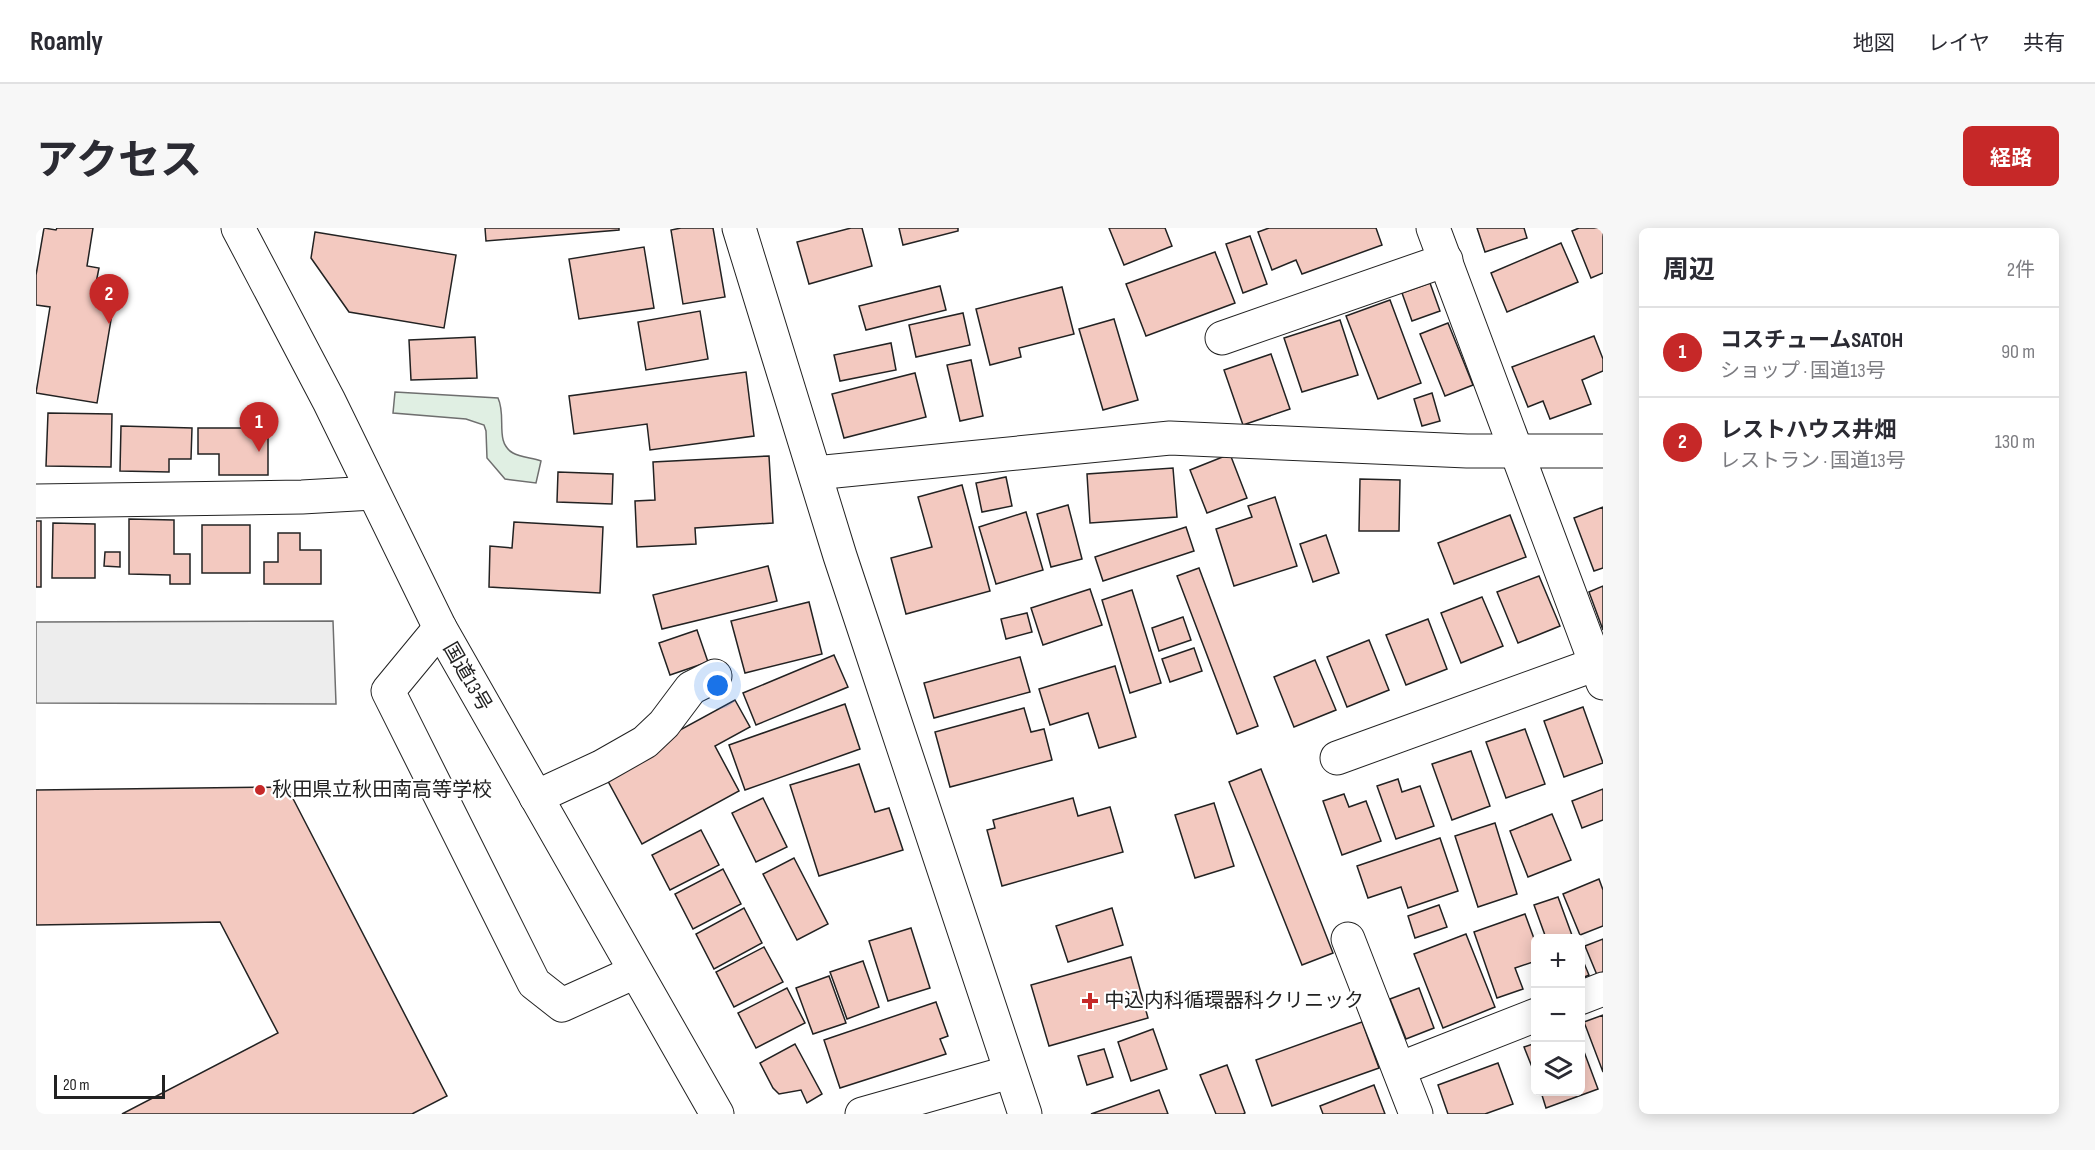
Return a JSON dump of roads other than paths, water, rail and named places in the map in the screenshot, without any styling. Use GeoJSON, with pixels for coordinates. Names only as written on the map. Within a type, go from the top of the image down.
{"type":"FeatureCollection","features":[{"type":"Feature","properties":{"kind":"main road","name":"国道13号"},"geometry":{"type":"LineString","coordinates":[[238,228],[329,401],[440,628],[717,1114]]}},
{"type":"Feature","properties":{"kind":"main road"},"geometry":{"type":"LineString","coordinates":[[739,228],[847,579],[1025,1114]]}},
{"type":"Feature","properties":{"kind":"main road"},"geometry":{"type":"LineString","coordinates":[[1337,758],[1599,673],[1433,228]]}},
{"type":"Feature","properties":{"kind":"main road"},"geometry":{"type":"LineString","coordinates":[[1222,338],[1446,260]]}},
{"type":"Feature","properties":{"kind":"main road"},"geometry":{"type":"LineString","coordinates":[[815,473],[1170,438],[1467,451],[1603,451]]}},
{"type":"Feature","properties":{"kind":"main road"},"geometry":{"type":"LineString","coordinates":[[36,501],[290,497],[373,493]]}},
{"type":"Feature","properties":{"kind":"main road"},"geometry":{"type":"LineString","coordinates":[[440,628],[388,691],[534,983],[562,1005],[635,972]]}},
{"type":"Feature","properties":{"kind":"main road"},"geometry":{"type":"LineString","coordinates":[[536,797],[601,767],[645,742],[664,724],[691,688],[715,676]]}},
{"type":"Feature","properties":{"kind":"main road"},"geometry":{"type":"LineString","coordinates":[[1348,939],[1416,1114]]}},
{"type":"Feature","properties":{"kind":"main road"},"geometry":{"type":"LineString","coordinates":[[1585,996],[1603,989]]}},
{"type":"Feature","properties":{"kind":"main road"},"geometry":{"type":"LineString","coordinates":[[1399,1069],[1531,1017]]}},
{"type":"Feature","properties":{"kind":"main road"},"geometry":{"type":"LineString","coordinates":[[862,1114],[1010,1072]]}},
{"type":"Feature","properties":{"kind":"place","name":"レストハウス井畑"},"geometry":{"type":"Point","coordinates":[109,324]}},
{"type":"Feature","properties":{"kind":"place","name":"コスチュームSATOH"},"geometry":{"type":"Point","coordinates":[259,452]}},
{"type":"Feature","properties":{"kind":"place","name":"秋田県立秋田南高等学校"},"geometry":{"type":"Point","coordinates":[260,790]}},
{"type":"Feature","properties":{"kind":"place","name":"中込内科循環器科クリニック"},"geometry":{"type":"Point","coordinates":[1090,1001]}}]}
